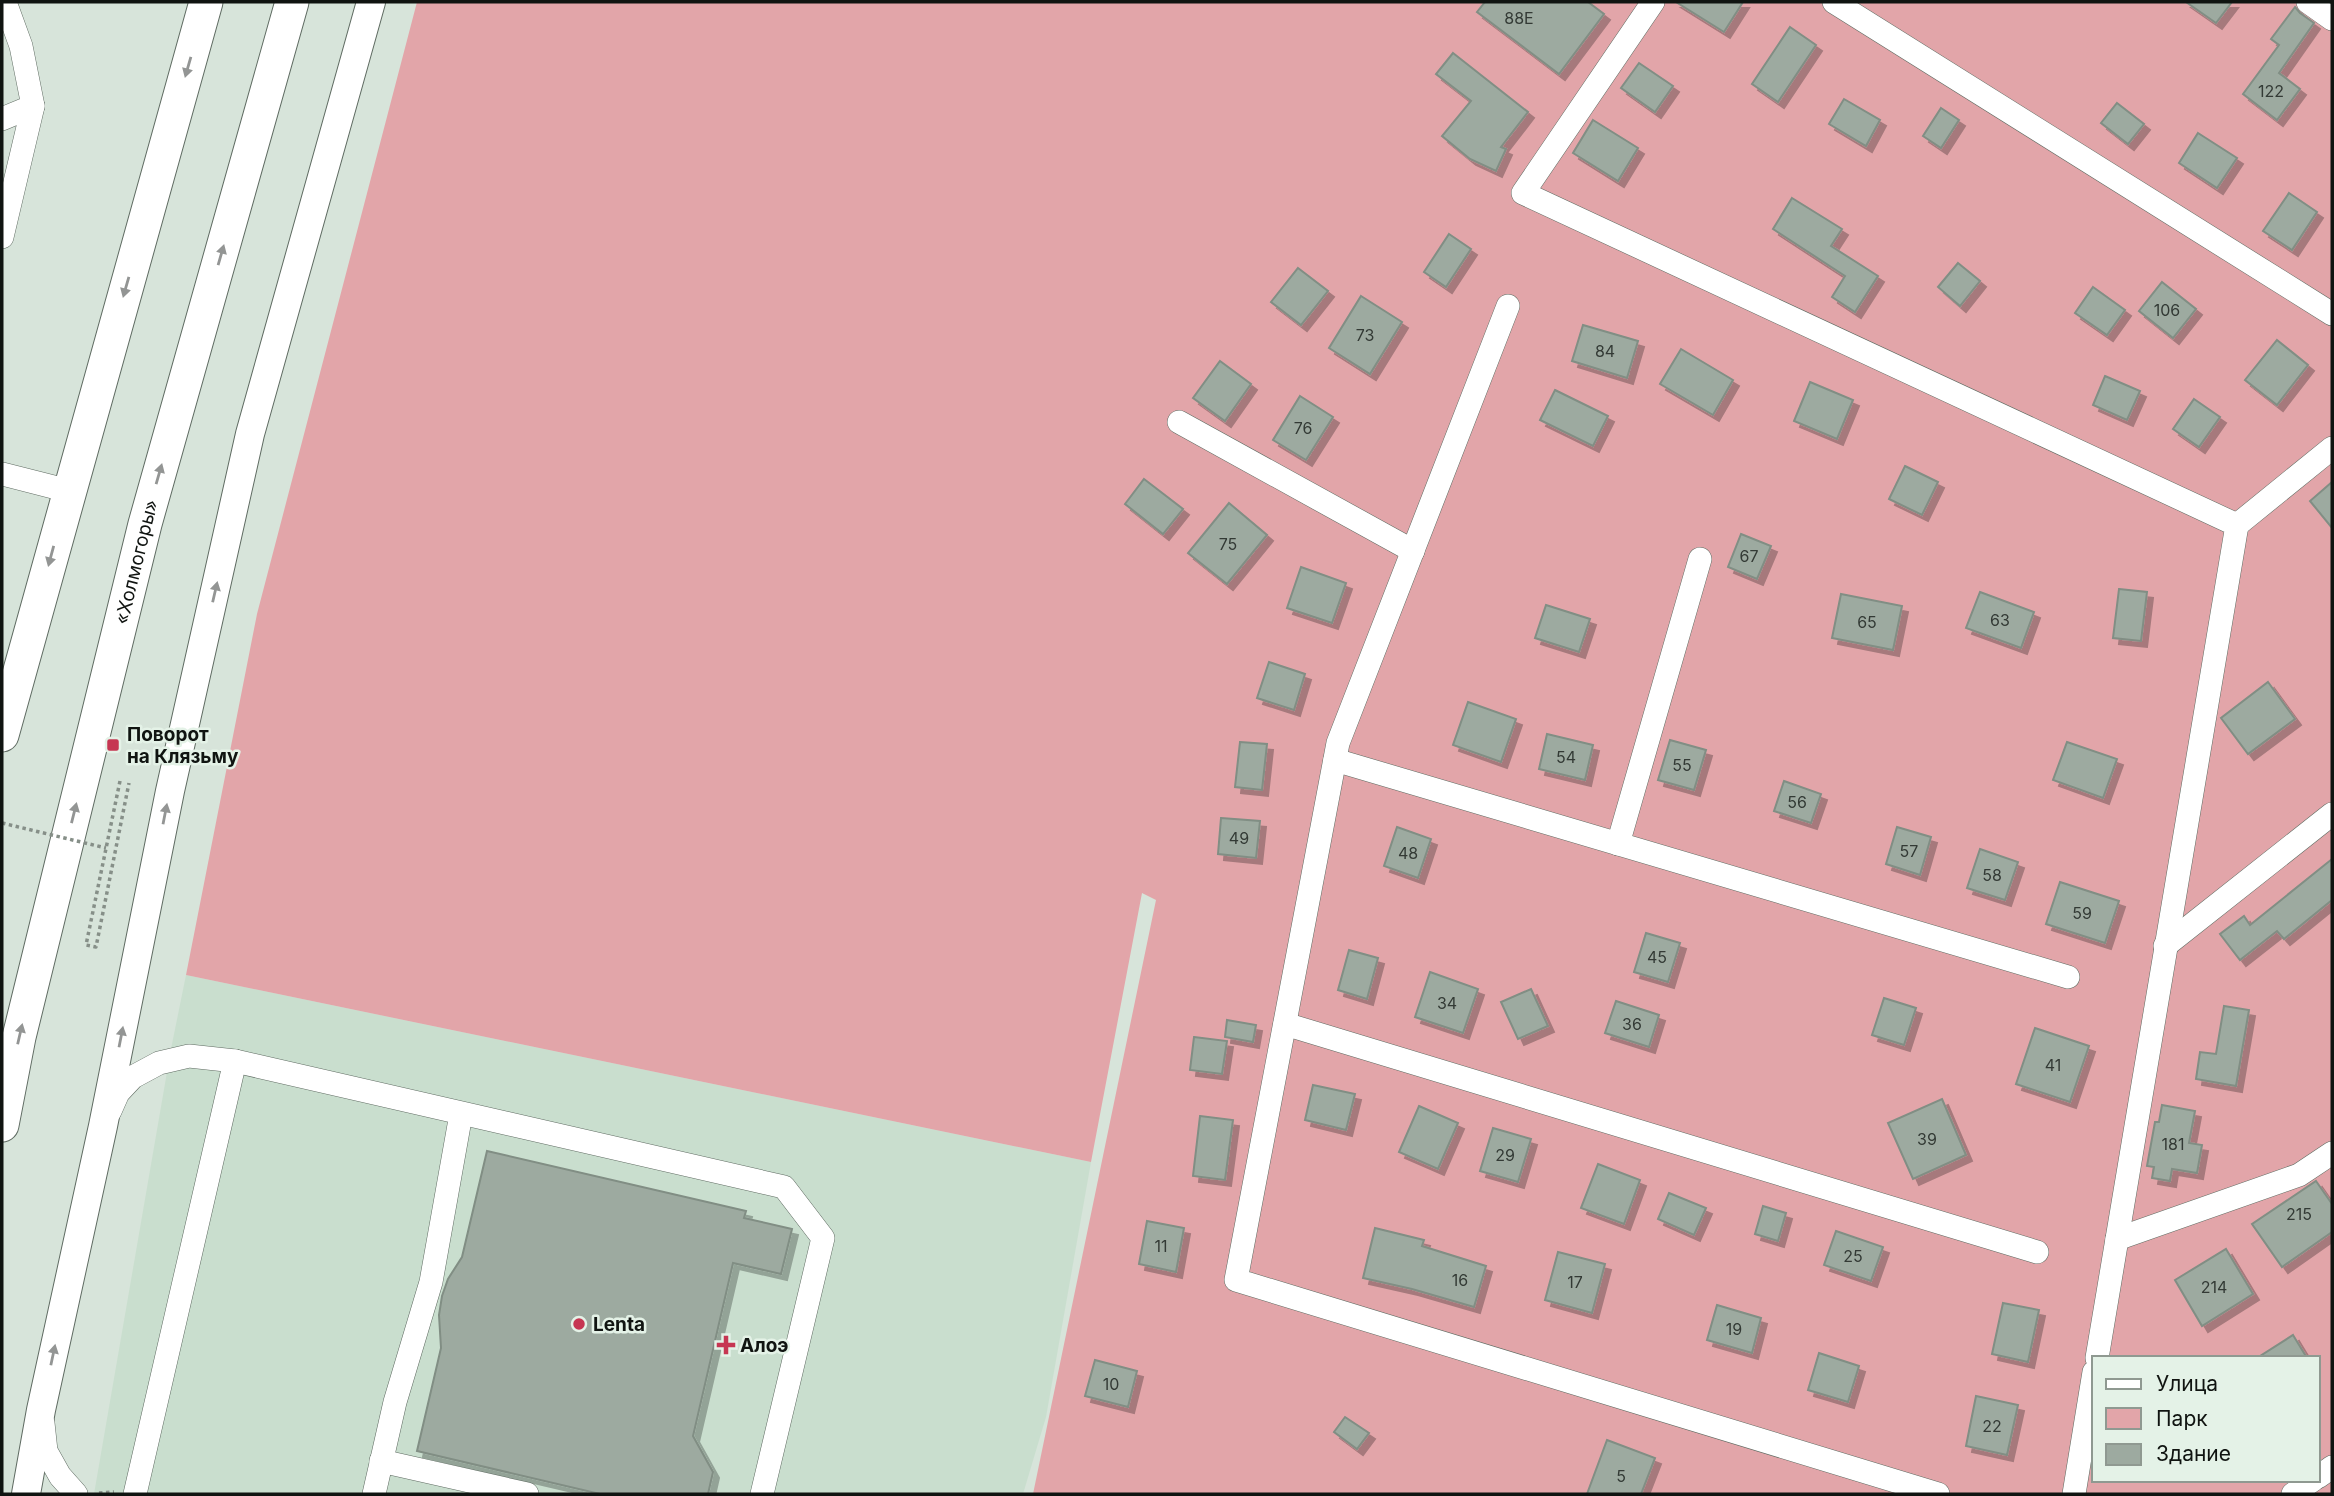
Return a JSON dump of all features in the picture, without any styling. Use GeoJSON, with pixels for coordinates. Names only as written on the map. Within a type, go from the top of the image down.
{"type":"FeatureCollection","features":[{"type":"Feature","properties":{"kind":"highway"},"geometry":{"type":"LineString","coordinates":[[2,735],[206,2]]}},
{"type":"Feature","properties":{"kind":"highway","name":"«Холмогоры»"},"geometry":{"type":"LineString","coordinates":[[2,1125],[19,1037],[145,524],[292,2]]}},
{"type":"Feature","properties":{"kind":"main road"},"geometry":{"type":"LineString","coordinates":[[26,1494],[41,1410],[103,1126],[170,791],[250,434],[371,2]]}},
{"type":"Feature","properties":{"kind":"street"},"geometry":{"type":"LineString","coordinates":[[2,237],[33,106],[11,50],[5,2]]}},
{"type":"Feature","properties":{"kind":"street"},"geometry":{"type":"LineString","coordinates":[[1653,2],[1523,193],[2237,525]]}},
{"type":"Feature","properties":{"kind":"street"},"geometry":{"type":"LineString","coordinates":[[1835,2],[2332,314]]}},
{"type":"Feature","properties":{"kind":"street"},"geometry":{"type":"LineString","coordinates":[[2308,2],[2332,19]]}},
{"type":"Feature","properties":{"kind":"street"},"geometry":{"type":"LineString","coordinates":[[2,119],[33,106]]}},
{"type":"Feature","properties":{"kind":"street"},"geometry":{"type":"LineString","coordinates":[[1508,306],[1338,743],[1236,1280],[1938,1494]]}},
{"type":"Feature","properties":{"kind":"street"},"geometry":{"type":"LineString","coordinates":[[1179,422],[1413,551]]}},
{"type":"Feature","properties":{"kind":"street"},"geometry":{"type":"LineString","coordinates":[[2097,1356],[2237,525],[2332,448]]}},
{"type":"Feature","properties":{"kind":"street"},"geometry":{"type":"LineString","coordinates":[[2,474],[69,491]]}},
{"type":"Feature","properties":{"kind":"street"},"geometry":{"type":"LineString","coordinates":[[1618,844],[1700,559]]}},
{"type":"Feature","properties":{"kind":"street"},"geometry":{"type":"LineString","coordinates":[[1335,760],[2068,977]]}},
{"type":"Feature","properties":{"kind":"street"},"geometry":{"type":"LineString","coordinates":[[2165,946],[2332,814]]}},
{"type":"Feature","properties":{"kind":"street"},"geometry":{"type":"LineString","coordinates":[[1285,1024],[2037,1252]]}},
{"type":"Feature","properties":{"kind":"street"},"geometry":{"type":"LineString","coordinates":[[103,1126],[118,1093],[133,1077],[159,1063],[190,1056],[235,1061],[784,1187],[823,1238],[762,1494]]}},
{"type":"Feature","properties":{"kind":"street"},"geometry":{"type":"LineString","coordinates":[[135,1494],[235,1061]]}},
{"type":"Feature","properties":{"kind":"street"},"geometry":{"type":"LineString","coordinates":[[374,1494],[405,1368],[431,1282],[461,1114]]}},
{"type":"Feature","properties":{"kind":"street"},"geometry":{"type":"LineString","coordinates":[[2117,1239],[2299,1175],[2332,1153]]}},
{"type":"Feature","properties":{"kind":"street"},"geometry":{"type":"LineString","coordinates":[[2074,1494],[2092,1384]]}},
{"type":"Feature","properties":{"kind":"street"},"geometry":{"type":"LineString","coordinates":[[41,1410],[46,1451],[60,1476],[76,1494]]}},
{"type":"Feature","properties":{"kind":"street"},"geometry":{"type":"LineString","coordinates":[[381,1461],[527,1494]]}},
{"type":"Feature","properties":{"kind":"street"},"geometry":{"type":"LineString","coordinates":[[2293,1494],[2310,1482]]}},
{"type":"Feature","properties":{"kind":"path"},"geometry":{"type":"LineString","coordinates":[[120,781],[86,945],[96,947],[129,783]]}},
{"type":"Feature","properties":{"kind":"path"},"geometry":{"type":"LineString","coordinates":[[2,823],[106,848]]}},
{"type":"Feature","properties":{"kind":"path"},"geometry":{"type":"LineString","coordinates":[[99,1493],[108,1491],[122,1494]]}},
{"type":"Feature","properties":{"kind":"shaded area"},"geometry":{"type":"Polygon","coordinates":[[[186,975],[1091,1162],[1046,1417],[1023,1494],[94,1494],[186,975]]]}},
{"type":"Feature","properties":{"kind":"green space"},"geometry":{"type":"Polygon","coordinates":[[[417,2],[2332,2],[2332,1494],[1033,1494],[1156,900],[1142,893],[1091,1162],[186,975],[257,614],[417,2]]]}},
{"type":"Feature","properties":{"kind":"building"},"geometry":{"type":"Polygon","coordinates":[[[1485,2],[1588,2],[1604,14],[1559,74],[1477,12],[1485,2]]]}},
{"type":"Feature","properties":{"kind":"building"},"geometry":{"type":"Polygon","coordinates":[[[1676,2],[1743,2],[1724,32],[1676,2]]]}},
{"type":"Feature","properties":{"kind":"building"},"geometry":{"type":"Polygon","coordinates":[[[2186,2],[2232,2],[2216,23],[2186,2]]]}},
{"type":"Feature","properties":{"kind":"building"},"geometry":{"type":"Polygon","coordinates":[[[2295,7],[2314,23],[2279,73],[2300,89],[2277,120],[2243,94],[2279,45],[2271,39],[2295,7]]]}},
{"type":"Feature","properties":{"kind":"building"},"geometry":{"type":"Polygon","coordinates":[[[1790,27],[1816,45],[1778,102],[1752,84],[1790,27]]]}},
{"type":"Feature","properties":{"kind":"building"},"geometry":{"type":"Polygon","coordinates":[[[1453,53],[1528,112],[1501,147],[1506,149],[1496,171],[1470,159],[1442,136],[1471,101],[1436,74],[1453,53]]]}},
{"type":"Feature","properties":{"kind":"building"},"geometry":{"type":"Polygon","coordinates":[[[1639,63],[1673,86],[1655,112],[1621,88],[1639,63]]]}},
{"type":"Feature","properties":{"kind":"building"},"geometry":{"type":"Polygon","coordinates":[[[1844,99],[1880,120],[1866,146],[1829,124],[1844,99]]]}},
{"type":"Feature","properties":{"kind":"building"},"geometry":{"type":"Polygon","coordinates":[[[2117,103],[2144,124],[2128,144],[2101,123],[2117,103]]]}},
{"type":"Feature","properties":{"kind":"building"},"geometry":{"type":"Polygon","coordinates":[[[1941,108],[1959,120],[1941,148],[1923,136],[1941,108]]]}},
{"type":"Feature","properties":{"kind":"building"},"geometry":{"type":"Polygon","coordinates":[[[1593,120],[1638,148],[1618,181],[1573,153],[1593,120]]]}},
{"type":"Feature","properties":{"kind":"building"},"geometry":{"type":"Polygon","coordinates":[[[2198,133],[2237,158],[2217,188],[2179,163],[2198,133]]]}},
{"type":"Feature","properties":{"kind":"building"},"geometry":{"type":"Polygon","coordinates":[[[2289,193],[2317,212],[2292,250],[2263,231],[2289,193]]]}},
{"type":"Feature","properties":{"kind":"building"},"geometry":{"type":"Polygon","coordinates":[[[1792,198],[1842,229],[1831,246],[1878,276],[1855,312],[1832,297],[1845,276],[1773,229],[1792,198]]]}},
{"type":"Feature","properties":{"kind":"building"},"geometry":{"type":"Polygon","coordinates":[[[1449,234],[1471,249],[1446,287],[1424,272],[1449,234]]]}},
{"type":"Feature","properties":{"kind":"building"},"geometry":{"type":"Polygon","coordinates":[[[1958,263],[1980,281],[1960,306],[1938,287],[1958,263]]]}},
{"type":"Feature","properties":{"kind":"building"},"geometry":{"type":"Polygon","coordinates":[[[1298,268],[1328,291],[1301,325],[1271,302],[1298,268]]]}},
{"type":"Feature","properties":{"kind":"building"},"geometry":{"type":"Polygon","coordinates":[[[2162,282],[2196,309],[2173,338],[2139,311],[2162,282]]]}},
{"type":"Feature","properties":{"kind":"building"},"geometry":{"type":"Polygon","coordinates":[[[2093,287],[2125,310],[2107,335],[2075,313],[2093,287]]]}},
{"type":"Feature","properties":{"kind":"building"},"geometry":{"type":"Polygon","coordinates":[[[1361,296],[1402,322],[1370,374],[1329,348],[1361,296]]]}},
{"type":"Feature","properties":{"kind":"building"},"geometry":{"type":"Polygon","coordinates":[[[1583,325],[1638,341],[1627,378],[1572,361],[1583,325]]]}},
{"type":"Feature","properties":{"kind":"building"},"geometry":{"type":"Polygon","coordinates":[[[2277,340],[2308,365],[2277,405],[2245,380],[2277,340]]]}},
{"type":"Feature","properties":{"kind":"building"},"geometry":{"type":"Polygon","coordinates":[[[1681,349],[1733,380],[1713,415],[1660,384],[1681,349]]]}},
{"type":"Feature","properties":{"kind":"building"},"geometry":{"type":"Polygon","coordinates":[[[1220,361],[1251,384],[1225,421],[1193,398],[1220,361]]]}},
{"type":"Feature","properties":{"kind":"building"},"geometry":{"type":"Polygon","coordinates":[[[2105,376],[2140,391],[2127,420],[2093,405],[2105,376]]]}},
{"type":"Feature","properties":{"kind":"building"},"geometry":{"type":"Polygon","coordinates":[[[1810,382],[1853,400],[1837,439],[1794,421],[1810,382]]]}},
{"type":"Feature","properties":{"kind":"building"},"geometry":{"type":"Polygon","coordinates":[[[1555,390],[1608,416],[1593,446],[1540,420],[1555,390]]]}},
{"type":"Feature","properties":{"kind":"building"},"geometry":{"type":"Polygon","coordinates":[[[1300,396],[1333,417],[1306,460],[1273,440],[1300,396]]]}},
{"type":"Feature","properties":{"kind":"building"},"geometry":{"type":"Polygon","coordinates":[[[2194,399],[2220,417],[2199,447],[2173,429],[2194,399]]]}},
{"type":"Feature","properties":{"kind":"building"},"geometry":{"type":"Polygon","coordinates":[[[1905,466],[1938,482],[1922,515],[1889,499],[1905,466]]]}},
{"type":"Feature","properties":{"kind":"building"},"geometry":{"type":"Polygon","coordinates":[[[1144,479],[1183,509],[1163,534],[1125,504],[1144,479]]]}},
{"type":"Feature","properties":{"kind":"building"},"geometry":{"type":"Polygon","coordinates":[[[2332,482],[2332,528],[2310,501],[2332,482]]]}},
{"type":"Feature","properties":{"kind":"building"},"geometry":{"type":"Polygon","coordinates":[[[1229,503],[1267,535],[1227,584],[1188,553],[1229,503]]]}},
{"type":"Feature","properties":{"kind":"building"},"geometry":{"type":"Polygon","coordinates":[[[1741,534],[1771,546],[1757,579],[1728,567],[1741,534]]]}},
{"type":"Feature","properties":{"kind":"building"},"geometry":{"type":"Polygon","coordinates":[[[1301,567],[1346,583],[1332,623],[1287,608],[1301,567]]]}},
{"type":"Feature","properties":{"kind":"building"},"geometry":{"type":"Polygon","coordinates":[[[2119,589],[2147,592],[2141,641],[2113,638],[2119,589]]]}},
{"type":"Feature","properties":{"kind":"building"},"geometry":{"type":"Polygon","coordinates":[[[1980,592],[2034,612],[2021,648],[1966,628],[1980,592]]]}},
{"type":"Feature","properties":{"kind":"building"},"geometry":{"type":"Polygon","coordinates":[[[1841,594],[1902,606],[1893,650],[1832,638],[1841,594]]]}},
{"type":"Feature","properties":{"kind":"building"},"geometry":{"type":"Polygon","coordinates":[[[1546,605],[1590,619],[1579,652],[1535,638],[1546,605]]]}},
{"type":"Feature","properties":{"kind":"building"},"geometry":{"type":"Polygon","coordinates":[[[1269,662],[1305,674],[1294,710],[1257,698],[1269,662]]]}},
{"type":"Feature","properties":{"kind":"building"},"geometry":{"type":"Polygon","coordinates":[[[2268,682],[2295,719],[2248,754],[2221,718],[2268,682]]]}},
{"type":"Feature","properties":{"kind":"building"},"geometry":{"type":"Polygon","coordinates":[[[1468,702],[1516,719],[1501,762],[1453,745],[1468,702]]]}},
{"type":"Feature","properties":{"kind":"building"},"geometry":{"type":"Polygon","coordinates":[[[1547,734],[1593,745],[1585,780],[1539,769],[1547,734]]]}},
{"type":"Feature","properties":{"kind":"building"},"geometry":{"type":"Polygon","coordinates":[[[1670,740],[1706,750],[1694,790],[1658,780],[1670,740]]]}},
{"type":"Feature","properties":{"kind":"building"},"geometry":{"type":"Polygon","coordinates":[[[1240,742],[1267,744],[1262,790],[1235,787],[1240,742]]]}},
{"type":"Feature","properties":{"kind":"building"},"geometry":{"type":"Polygon","coordinates":[[[2067,742],[2117,759],[2103,798],[2053,780],[2067,742]]]}},
{"type":"Feature","properties":{"kind":"building"},"geometry":{"type":"Polygon","coordinates":[[[1784,781],[1821,794],[1811,823],[1774,811],[1784,781]]]}},
{"type":"Feature","properties":{"kind":"building"},"geometry":{"type":"Polygon","coordinates":[[[1221,818],[1260,821],[1256,858],[1218,854],[1221,818]]]}},
{"type":"Feature","properties":{"kind":"building"},"geometry":{"type":"Polygon","coordinates":[[[1397,827],[1431,839],[1418,878],[1384,866],[1397,827]]]}},
{"type":"Feature","properties":{"kind":"building"},"geometry":{"type":"Polygon","coordinates":[[[1897,827],[1931,837],[1920,875],[1886,864],[1897,827]]]}},
{"type":"Feature","properties":{"kind":"building"},"geometry":{"type":"Polygon","coordinates":[[[1980,849],[2018,862],[2005,900],[1967,888],[1980,849]]]}},
{"type":"Feature","properties":{"kind":"building"},"geometry":{"type":"Polygon","coordinates":[[[2332,859],[2332,900],[2284,939],[2277,931],[2240,960],[2220,934],[2244,916],[2250,925],[2332,859]]]}},
{"type":"Feature","properties":{"kind":"building"},"geometry":{"type":"Polygon","coordinates":[[[2060,882],[2119,901],[2105,943],[2046,924],[2060,882]]]}},
{"type":"Feature","properties":{"kind":"building"},"geometry":{"type":"Polygon","coordinates":[[[1646,933],[1680,943],[1668,982],[1634,972],[1646,933]]]}},
{"type":"Feature","properties":{"kind":"building"},"geometry":{"type":"Polygon","coordinates":[[[1349,950],[1378,958],[1367,999],[1338,990],[1349,950]]]}},
{"type":"Feature","properties":{"kind":"building"},"geometry":{"type":"Polygon","coordinates":[[[1430,972],[1478,989],[1463,1033],[1415,1017],[1430,972]]]}},
{"type":"Feature","properties":{"kind":"building"},"geometry":{"type":"Polygon","coordinates":[[[1531,989],[1548,1026],[1518,1039],[1501,1002],[1531,989]]]}},
{"type":"Feature","properties":{"kind":"building"},"geometry":{"type":"Polygon","coordinates":[[[1884,998],[1916,1008],[1904,1045],[1872,1035],[1884,998]]]}},
{"type":"Feature","properties":{"kind":"building"},"geometry":{"type":"Polygon","coordinates":[[[1616,1001],[1659,1015],[1649,1047],[1605,1033],[1616,1001]]]}},
{"type":"Feature","properties":{"kind":"building"},"geometry":{"type":"Polygon","coordinates":[[[2224,1006],[2249,1010],[2236,1086],[2196,1079],[2200,1052],[2216,1054],[2224,1006]]]}},
{"type":"Feature","properties":{"kind":"building"},"geometry":{"type":"Polygon","coordinates":[[[1227,1020],[1256,1025],[1253,1042],[1225,1037],[1227,1020]]]}},
{"type":"Feature","properties":{"kind":"building"},"geometry":{"type":"Polygon","coordinates":[[[2035,1028],[2089,1046],[2070,1102],[2016,1084],[2035,1028]]]}},
{"type":"Feature","properties":{"kind":"building"},"geometry":{"type":"Polygon","coordinates":[[[1194,1037],[1227,1041],[1222,1074],[1190,1070],[1194,1037]]]}},
{"type":"Feature","properties":{"kind":"building"},"geometry":{"type":"Polygon","coordinates":[[[1313,1085],[1355,1094],[1346,1130],[1305,1120],[1313,1085]]]}},
{"type":"Feature","properties":{"kind":"building"},"geometry":{"type":"Polygon","coordinates":[[[1942,1099],[1966,1155],[1913,1179],[1888,1123],[1942,1099]]]}},
{"type":"Feature","properties":{"kind":"building"},"geometry":{"type":"Polygon","coordinates":[[[2162,1105],[2195,1111],[2189,1143],[2202,1145],[2197,1173],[2172,1169],[2170,1181],[2152,1178],[2154,1167],[2147,1166],[2155,1122],[2159,1122],[2162,1105]]]}},
{"type":"Feature","properties":{"kind":"building"},"geometry":{"type":"Polygon","coordinates":[[[1419,1106],[1458,1123],[1438,1169],[1399,1152],[1419,1106]]]}},
{"type":"Feature","properties":{"kind":"building"},"geometry":{"type":"Polygon","coordinates":[[[1200,1116],[1233,1120],[1225,1180],[1193,1176],[1200,1116]]]}},
{"type":"Feature","properties":{"kind":"building"},"geometry":{"type":"Polygon","coordinates":[[[1493,1128],[1531,1139],[1518,1182],[1480,1171],[1493,1128]]]}},
{"type":"Feature","properties":{"kind":"building","name":"Lenta"},"geometry":{"type":"Polygon","coordinates":[[[487,1151],[746,1211],[744,1218],[792,1229],[781,1274],[733,1263],[693,1436],[713,1472],[708,1494],[600,1494],[417,1451],[441,1348],[439,1315],[442,1296],[448,1279],[462,1257],[487,1151]]]}},
{"type":"Feature","properties":{"kind":"building"},"geometry":{"type":"Polygon","coordinates":[[[1598,1164],[1640,1180],[1624,1224],[1581,1208],[1598,1164]]]}},
{"type":"Feature","properties":{"kind":"building"},"geometry":{"type":"Polygon","coordinates":[[[2316,1181],[2332,1204],[2332,1232],[2282,1267],[2252,1224],[2316,1181]]]}},
{"type":"Feature","properties":{"kind":"building"},"geometry":{"type":"Polygon","coordinates":[[[1669,1193],[1706,1208],[1694,1235],[1658,1219],[1669,1193]]]}},
{"type":"Feature","properties":{"kind":"building"},"geometry":{"type":"Polygon","coordinates":[[[1763,1206],[1786,1213],[1778,1241],[1755,1234],[1763,1206]]]}},
{"type":"Feature","properties":{"kind":"building"},"geometry":{"type":"Polygon","coordinates":[[[1147,1221],[1184,1228],[1176,1272],[1139,1264],[1147,1221]]]}},
{"type":"Feature","properties":{"kind":"building"},"geometry":{"type":"Polygon","coordinates":[[[1375,1228],[1424,1240],[1422,1246],[1486,1266],[1474,1307],[1363,1278],[1375,1228]]]}},
{"type":"Feature","properties":{"kind":"building"},"geometry":{"type":"Polygon","coordinates":[[[1836,1231],[1883,1247],[1871,1281],[1824,1265],[1836,1231]]]}},
{"type":"Feature","properties":{"kind":"building"},"geometry":{"type":"Polygon","coordinates":[[[2226,1249],[2253,1294],[2202,1326],[2175,1280],[2226,1249]]]}},
{"type":"Feature","properties":{"kind":"building"},"geometry":{"type":"Polygon","coordinates":[[[1558,1252],[1605,1264],[1592,1313],[1545,1300],[1558,1252]]]}},
{"type":"Feature","properties":{"kind":"building"},"geometry":{"type":"Polygon","coordinates":[[[2003,1303],[2039,1310],[2028,1362],[1992,1354],[2003,1303]]]}},
{"type":"Feature","properties":{"kind":"building"},"geometry":{"type":"Polygon","coordinates":[[[1717,1305],[1761,1318],[1752,1353],[1707,1340],[1717,1305]]]}},
{"type":"Feature","properties":{"kind":"building"},"geometry":{"type":"Polygon","coordinates":[[[2293,1335],[2306,1356],[2260,1356],[2293,1335]]]}},
{"type":"Feature","properties":{"kind":"building"},"geometry":{"type":"Polygon","coordinates":[[[1819,1353],[1859,1366],[1848,1402],[1808,1390],[1819,1353]]]}},
{"type":"Feature","properties":{"kind":"building"},"geometry":{"type":"Polygon","coordinates":[[[1095,1360],[1137,1371],[1128,1407],[1085,1396],[1095,1360]]]}},
{"type":"Feature","properties":{"kind":"building"},"geometry":{"type":"Polygon","coordinates":[[[1976,1396],[2018,1405],[2007,1455],[1966,1446],[1976,1396]]]}},
{"type":"Feature","properties":{"kind":"building"},"geometry":{"type":"Polygon","coordinates":[[[1345,1417],[1369,1433],[1357,1449],[1334,1432],[1345,1417]]]}},
{"type":"Feature","properties":{"kind":"building"},"geometry":{"type":"Polygon","coordinates":[[[1607,1440],[1655,1458],[1641,1494],[1587,1494],[1607,1440]]]}},
{"type":"Feature","properties":{"kind":"place","name":"Поворот на Клязьму"},"geometry":{"type":"Point","coordinates":[113,745]}},
{"type":"Feature","properties":{"kind":"place","name":"Lenta"},"geometry":{"type":"Point","coordinates":[579,1324]}},
{"type":"Feature","properties":{"kind":"place","name":"Алоэ"},"geometry":{"type":"Point","coordinates":[726,1345]}}]}
